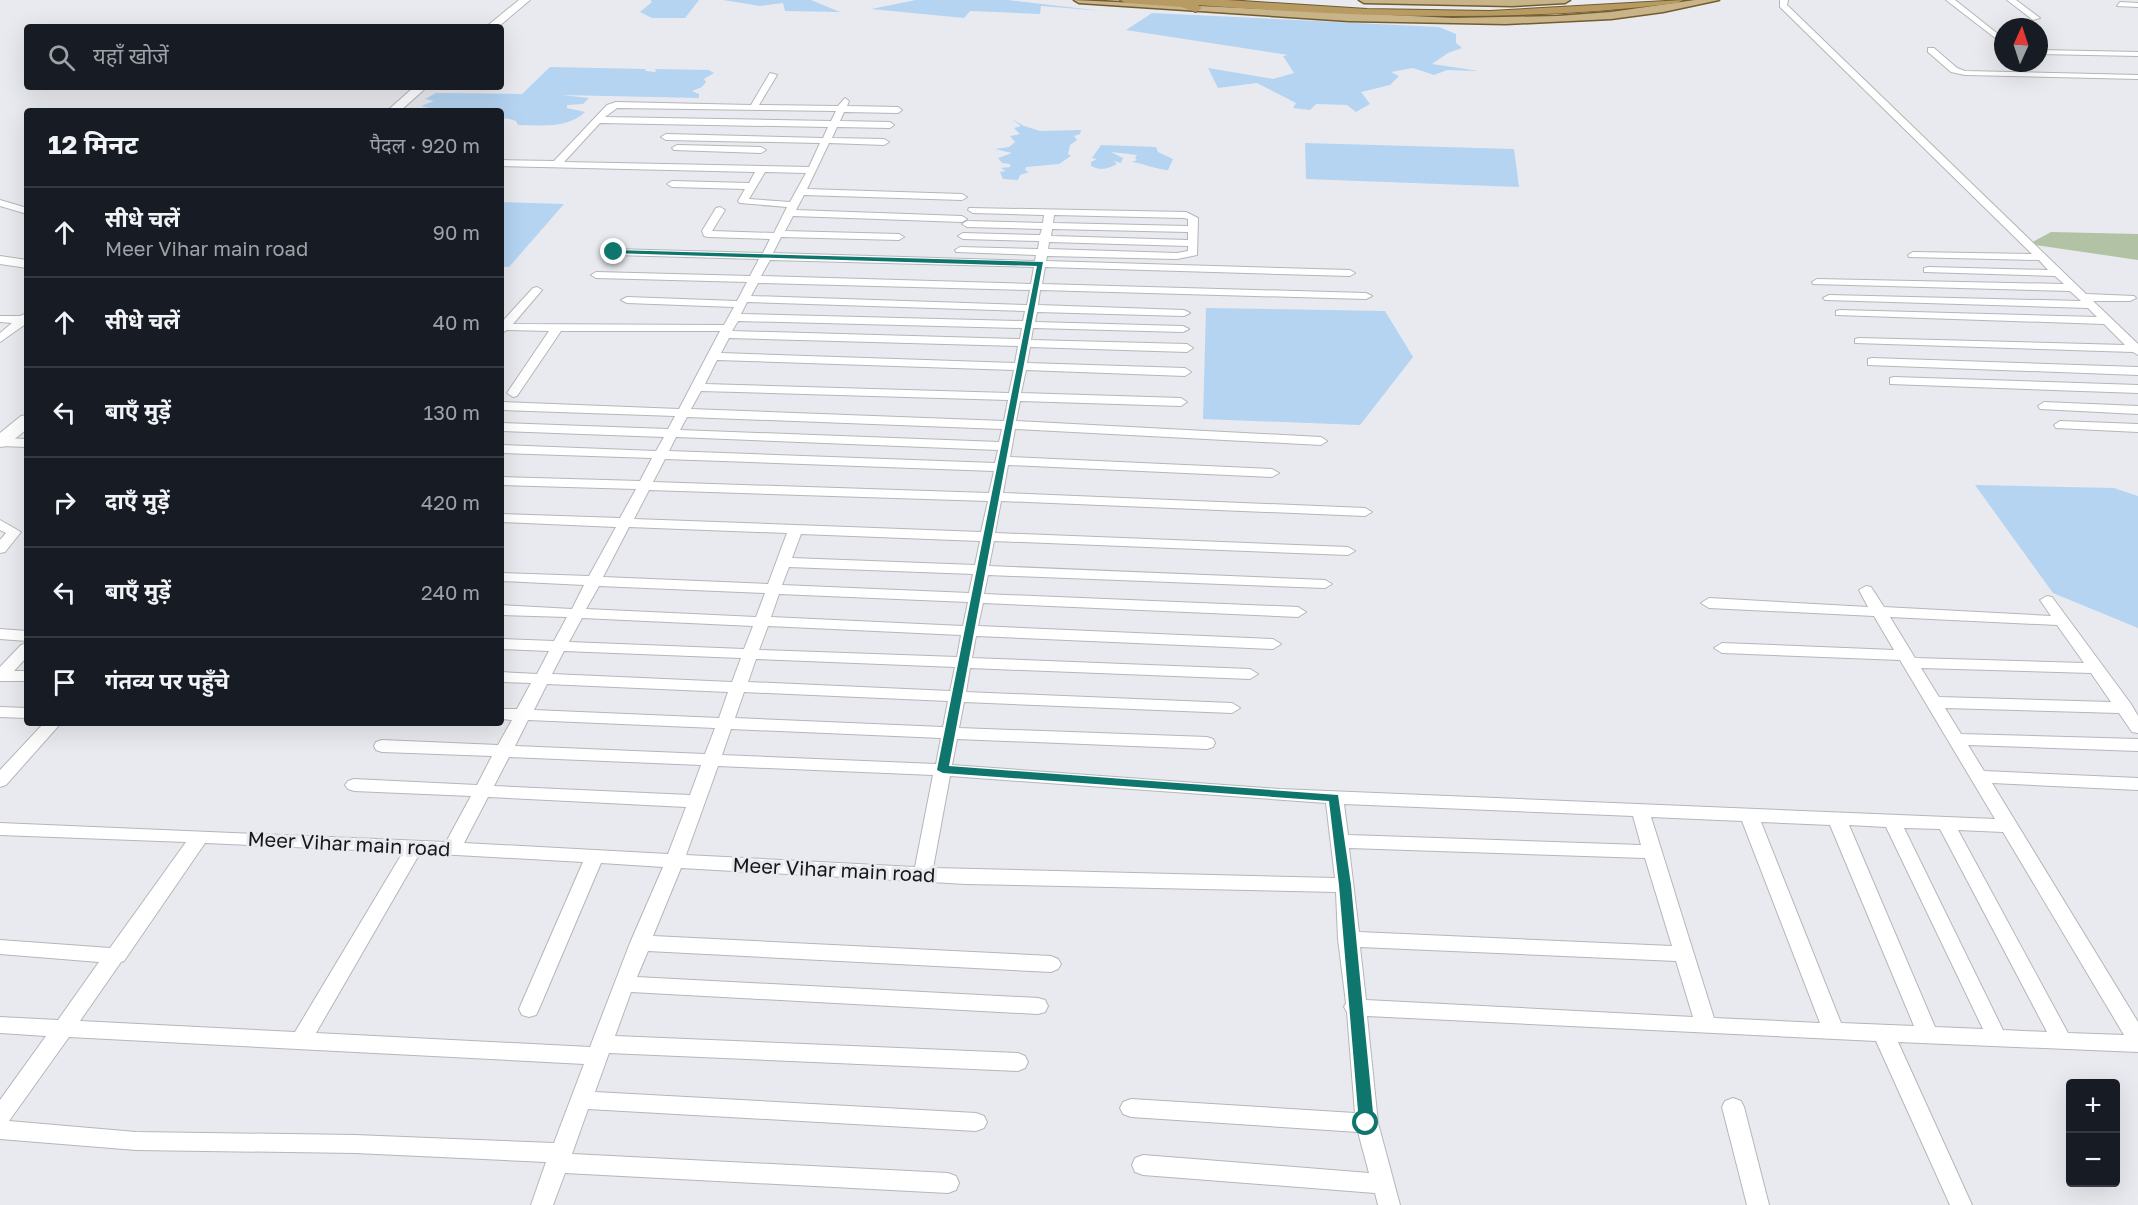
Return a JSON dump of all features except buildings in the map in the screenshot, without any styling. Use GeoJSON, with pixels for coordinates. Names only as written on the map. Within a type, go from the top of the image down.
{"type":"FeatureCollection","features":[{"type":"Feature","properties":{"kind":"highway"},"geometry":{"type":"LineString","coordinates":[[1126,0],[1182,4],[1198,9]]}},
{"type":"Feature","properties":{"kind":"highway"},"geometry":{"type":"LineString","coordinates":[[1181,0],[1412,16],[1532,14],[1618,9],[1677,0]]}},
{"type":"Feature","properties":{"kind":"highway"},"geometry":{"type":"LineString","coordinates":[[1256,0],[1409,9],[1491,9],[1630,0]]}},
{"type":"Feature","properties":{"kind":"main road"},"geometry":{"type":"LineString","coordinates":[[495,24],[525,0]]}},
{"type":"Feature","properties":{"kind":"main road"},"geometry":{"type":"LineString","coordinates":[[1078,0],[1413,21],[1522,20],[1628,13],[1714,0]]}},
{"type":"Feature","properties":{"kind":"main road"},"geometry":{"type":"LineString","coordinates":[[1364,0],[1501,3],[1565,0]]}},
{"type":"Feature","properties":{"kind":"main road"},"geometry":{"type":"LineString","coordinates":[[396,108],[418,90]]}},
{"type":"Feature","properties":{"kind":"main road"},"geometry":{"type":"LineString","coordinates":[[0,442],[24,422]]}},
{"type":"Feature","properties":{"kind":"street"},"geometry":{"type":"LineString","coordinates":[[1784,0],[1783,5],[1818,41],[2137,350]]}},
{"type":"Feature","properties":{"kind":"street"},"geometry":{"type":"LineString","coordinates":[[1950,0],[1994,35]]}},
{"type":"Feature","properties":{"kind":"street"},"geometry":{"type":"LineString","coordinates":[[2011,0],[2036,18]]}},
{"type":"Feature","properties":{"kind":"street"},"geometry":{"type":"LineString","coordinates":[[2120,4],[2136,9]]}},
{"type":"Feature","properties":{"kind":"street"},"geometry":{"type":"LineString","coordinates":[[1931,50],[1960,73],[2138,77]]}},
{"type":"Feature","properties":{"kind":"street"},"geometry":{"type":"LineString","coordinates":[[2048,52],[2138,54]]}},
{"type":"Feature","properties":{"kind":"street"},"geometry":{"type":"LineString","coordinates":[[2048,63],[2138,61]]}},
{"type":"Feature","properties":{"kind":"street"},"geometry":{"type":"LineString","coordinates":[[2048,64],[2138,69]]}},
{"type":"Feature","properties":{"kind":"street"},"geometry":{"type":"LineString","coordinates":[[2042,72],[2045,75]]}},
{"type":"Feature","properties":{"kind":"street"},"geometry":{"type":"LineString","coordinates":[[753,108],[773,75]]}},
{"type":"Feature","properties":{"kind":"street"},"geometry":{"type":"LineString","coordinates":[[557,164],[610,107],[623,104],[753,108],[843,106],[898,110]]}},
{"type":"Feature","properties":{"kind":"street"},"geometry":{"type":"LineString","coordinates":[[451,850],[812,170],[843,106]]}},
{"type":"Feature","properties":{"kind":"street"},"geometry":{"type":"LineString","coordinates":[[599,120],[890,126]]}},
{"type":"Feature","properties":{"kind":"street"},"geometry":{"type":"LineString","coordinates":[[666,137],[884,142]]}},
{"type":"Feature","properties":{"kind":"street"},"geometry":{"type":"LineString","coordinates":[[678,148],[877,152]]}},
{"type":"Feature","properties":{"kind":"street"},"geometry":{"type":"LineString","coordinates":[[504,163],[812,170]]}},
{"type":"Feature","properties":{"kind":"street"},"geometry":{"type":"LineString","coordinates":[[762,168],[744,198],[746,202],[791,209],[964,221],[1047,226],[1193,229]]}},
{"type":"Feature","properties":{"kind":"street"},"geometry":{"type":"LineString","coordinates":[[672,184],[751,186]]}},
{"type":"Feature","properties":{"kind":"street"},"geometry":{"type":"LineString","coordinates":[[800,192],[962,197]]}},
{"type":"Feature","properties":{"kind":"street"},"geometry":{"type":"LineString","coordinates":[[0,203],[24,210]]}},
{"type":"Feature","properties":{"kind":"street"},"geometry":{"type":"LineString","coordinates":[[720,210],[707,231],[708,234],[899,237]]}},
{"type":"Feature","properties":{"kind":"street"},"geometry":{"type":"LineString","coordinates":[[614,252],[765,256],[1042,258],[1187,256],[1193,253],[1193,218],[1186,215],[973,210]]}},
{"type":"Feature","properties":{"kind":"street"},"geometry":{"type":"LineString","coordinates":[[922,874],[1050,212]]}},
{"type":"Feature","properties":{"kind":"street"},"geometry":{"type":"LineString","coordinates":[[963,236],[1192,243]]}},
{"type":"Feature","properties":{"kind":"street"},"geometry":{"type":"LineString","coordinates":[[960,250],[1042,258],[1350,273]]}},
{"type":"Feature","properties":{"kind":"street"},"geometry":{"type":"LineString","coordinates":[[1913,255],[2042,257]]}},
{"type":"Feature","properties":{"kind":"street"},"geometry":{"type":"LineString","coordinates":[[0,260],[24,264]]}},
{"type":"Feature","properties":{"kind":"street"},"geometry":{"type":"LineString","coordinates":[[1928,270],[2058,273]]}},
{"type":"Feature","properties":{"kind":"street"},"geometry":{"type":"LineString","coordinates":[[596,275],[1366,296]]}},
{"type":"Feature","properties":{"kind":"street"},"geometry":{"type":"LineString","coordinates":[[1817,282],[2082,297]]}},
{"type":"Feature","properties":{"kind":"street"},"geometry":{"type":"LineString","coordinates":[[504,326],[537,290]]}},
{"type":"Feature","properties":{"kind":"street"},"geometry":{"type":"LineString","coordinates":[[1829,298],[2130,298]]}},
{"type":"Feature","properties":{"kind":"street"},"geometry":{"type":"LineString","coordinates":[[627,300],[1184,313]]}},
{"type":"Feature","properties":{"kind":"street"},"geometry":{"type":"LineString","coordinates":[[1840,313],[2108,321]]}},
{"type":"Feature","properties":{"kind":"street"},"geometry":{"type":"LineString","coordinates":[[0,319],[24,319]]}},
{"type":"Feature","properties":{"kind":"street"},"geometry":{"type":"LineString","coordinates":[[0,339],[24,321]]}},
{"type":"Feature","properties":{"kind":"street"},"geometry":{"type":"LineString","coordinates":[[504,328],[1029,325],[1183,329]]}},
{"type":"Feature","properties":{"kind":"street"},"geometry":{"type":"LineString","coordinates":[[728,326],[1026,343],[1187,348]]}},
{"type":"Feature","properties":{"kind":"street"},"geometry":{"type":"LineString","coordinates":[[513,393],[556,328]]}},
{"type":"Feature","properties":{"kind":"street"},"geometry":{"type":"LineString","coordinates":[[1859,341],[2137,350]]}},
{"type":"Feature","properties":{"kind":"street"},"geometry":{"type":"LineString","coordinates":[[713,356],[1185,372]]}},
{"type":"Feature","properties":{"kind":"street"},"geometry":{"type":"LineString","coordinates":[[1872,362],[2138,371]]}},
{"type":"Feature","properties":{"kind":"street"},"geometry":{"type":"LineString","coordinates":[[1894,381],[2138,389]]}},
{"type":"Feature","properties":{"kind":"street"},"geometry":{"type":"LineString","coordinates":[[696,387],[1016,395],[1181,402]]}},
{"type":"Feature","properties":{"kind":"street"},"geometry":{"type":"LineString","coordinates":[[504,406],[1010,425],[1321,441]]}},
{"type":"Feature","properties":{"kind":"street"},"geometry":{"type":"LineString","coordinates":[[2044,406],[2138,410]]}},
{"type":"Feature","properties":{"kind":"street"},"geometry":{"type":"LineString","coordinates":[[2060,425],[2138,428]]}},
{"type":"Feature","properties":{"kind":"street"},"geometry":{"type":"LineString","coordinates":[[504,427],[672,433],[1003,458],[1272,473]]}},
{"type":"Feature","properties":{"kind":"street"},"geometry":{"type":"LineString","coordinates":[[0,442],[24,443]]}},
{"type":"Feature","properties":{"kind":"street"},"geometry":{"type":"LineString","coordinates":[[504,449],[661,454],[1003,458]]}},
{"type":"Feature","properties":{"kind":"street"},"geometry":{"type":"LineString","coordinates":[[504,481],[996,496],[1365,513]]}},
{"type":"Feature","properties":{"kind":"street"},"geometry":{"type":"LineString","coordinates":[[504,518],[1348,551]]}},
{"type":"Feature","properties":{"kind":"street"},"geometry":{"type":"LineString","coordinates":[[0,524],[14,532],[0,549]]}},
{"type":"Feature","properties":{"kind":"street"},"geometry":{"type":"LineString","coordinates":[[542,1205],[624,984],[675,861],[795,530]]}},
{"type":"Feature","properties":{"kind":"street"},"geometry":{"type":"LineString","coordinates":[[783,562],[1325,584]]}},
{"type":"Feature","properties":{"kind":"street"},"geometry":{"type":"LineString","coordinates":[[504,577],[1298,612]]}},
{"type":"Feature","properties":{"kind":"street"},"geometry":{"type":"LineString","coordinates":[[1866,590],[2138,1042]]}},
{"type":"Feature","properties":{"kind":"street"},"geometry":{"type":"LineString","coordinates":[[2047,600],[2138,728]]}},
{"type":"Feature","properties":{"kind":"street"},"geometry":{"type":"LineString","coordinates":[[1709,603],[2062,621]]}},
{"type":"Feature","properties":{"kind":"street"},"geometry":{"type":"LineString","coordinates":[[504,610],[1273,644]]}},
{"type":"Feature","properties":{"kind":"street"},"geometry":{"type":"LineString","coordinates":[[0,634],[24,636]]}},
{"type":"Feature","properties":{"kind":"street"},"geometry":{"type":"LineString","coordinates":[[504,644],[750,652],[963,664],[1250,674]]}},
{"type":"Feature","properties":{"kind":"street"},"geometry":{"type":"LineString","coordinates":[[1722,648],[2095,668]]}},
{"type":"Feature","properties":{"kind":"street"},"geometry":{"type":"LineString","coordinates":[[0,676],[24,651]]}},
{"type":"Feature","properties":{"kind":"street"},"geometry":{"type":"LineString","coordinates":[[0,676],[24,676]]}},
{"type":"Feature","properties":{"kind":"street"},"geometry":{"type":"LineString","coordinates":[[504,677],[1232,708]]}},
{"type":"Feature","properties":{"kind":"street"},"geometry":{"type":"LineString","coordinates":[[1933,702],[2125,708]]}},
{"type":"Feature","properties":{"kind":"street"},"geometry":{"type":"LineString","coordinates":[[0,712],[24,713]]}},
{"type":"Feature","properties":{"kind":"street"},"geometry":{"type":"LineString","coordinates":[[504,714],[725,721],[950,734],[1207,743]]}},
{"type":"Feature","properties":{"kind":"street"},"geometry":{"type":"LineString","coordinates":[[0,781],[50,726]]}},
{"type":"Feature","properties":{"kind":"street"},"geometry":{"type":"LineString","coordinates":[[1956,739],[2138,745]]}},
{"type":"Feature","properties":{"kind":"street"},"geometry":{"type":"LineString","coordinates":[[382,746],[943,770],[1334,798],[2008,826]]}},
{"type":"Feature","properties":{"kind":"street"},"geometry":{"type":"LineString","coordinates":[[1978,777],[2138,784]]}},
{"type":"Feature","properties":{"kind":"street"},"geometry":{"type":"LineString","coordinates":[[354,785],[696,801]]}},
{"type":"Feature","properties":{"kind":"street"},"geometry":{"type":"LineString","coordinates":[[1143,1165],[1386,1195],[1366,1123],[1345,885],[1334,798]]}},
{"type":"Feature","properties":{"kind":"street"},"geometry":{"type":"LineString","coordinates":[[1640,810],[1706,1026]]}},
{"type":"Feature","properties":{"kind":"street"},"geometry":{"type":"LineString","coordinates":[[1749,815],[1834,1031]]}},
{"type":"Feature","properties":{"kind":"street"},"geometry":{"type":"LineString","coordinates":[[1837,819],[1928,1035]]}},
{"type":"Feature","properties":{"kind":"street"},"geometry":{"type":"LineString","coordinates":[[1892,821],[1997,1038]]}},
{"type":"Feature","properties":{"kind":"street"},"geometry":{"type":"LineString","coordinates":[[1946,824],[2062,1041]]}},
{"type":"Feature","properties":{"kind":"street","name":"Meer Vihar main road"},"geometry":{"type":"LineString","coordinates":[[0,829],[200,836],[922,874],[1345,885]]}},
{"type":"Feature","properties":{"kind":"street"},"geometry":{"type":"LineString","coordinates":[[0,1117],[117,956],[200,836]]}},
{"type":"Feature","properties":{"kind":"street"},"geometry":{"type":"LineString","coordinates":[[1339,841],[1653,852]]}},
{"type":"Feature","properties":{"kind":"street"},"geometry":{"type":"LineString","coordinates":[[302,1039],[416,847]]}},
{"type":"Feature","properties":{"kind":"street"},"geometry":{"type":"LineString","coordinates":[[529,1009],[595,856]]}},
{"type":"Feature","properties":{"kind":"street"},"geometry":{"type":"LineString","coordinates":[[1348,939],[1684,954]]}},
{"type":"Feature","properties":{"kind":"street"},"geometry":{"type":"LineString","coordinates":[[640,943],[1051,964]]}},
{"type":"Feature","properties":{"kind":"street"},"geometry":{"type":"LineString","coordinates":[[0,947],[117,956]]}},
{"type":"Feature","properties":{"kind":"street"},"geometry":{"type":"LineString","coordinates":[[624,984],[1038,1006]]}},
{"type":"Feature","properties":{"kind":"street"},"geometry":{"type":"LineString","coordinates":[[1354,1007],[1706,1026],[2062,1041],[2138,1042]]}},
{"type":"Feature","properties":{"kind":"street"},"geometry":{"type":"LineString","coordinates":[[0,1025],[600,1050],[1018,1062]]}},
{"type":"Feature","properties":{"kind":"street"},"geometry":{"type":"LineString","coordinates":[[1883,1033],[1961,1205]]}},
{"type":"Feature","properties":{"kind":"street"},"geometry":{"type":"LineString","coordinates":[[580,1100],[976,1122]]}},
{"type":"Feature","properties":{"kind":"street"},"geometry":{"type":"LineString","coordinates":[[1733,1107],[1758,1205]]}},
{"type":"Feature","properties":{"kind":"street"},"geometry":{"type":"LineString","coordinates":[[1131,1108],[1366,1123]]}},
{"type":"Feature","properties":{"kind":"street"},"geometry":{"type":"LineString","coordinates":[[0,1130],[136,1141],[355,1144],[948,1183]]}},
{"type":"Feature","properties":{"kind":"green space"},"geometry":{"type":"Polygon","coordinates":[[[2051,232],[2138,234],[2138,260],[2029,244],[2051,232]]]}},
{"type":"Feature","properties":{"kind":"water"},"geometry":{"type":"Polygon","coordinates":[[[650,0],[699,0],[685,18],[652,18],[640,12],[652,2],[650,0]]]}},
{"type":"Feature","properties":{"kind":"water"},"geometry":{"type":"Polygon","coordinates":[[[723,0],[811,0],[840,12],[785,11],[783,3],[760,6],[723,0]]]}},
{"type":"Feature","properties":{"kind":"water"},"geometry":{"type":"Polygon","coordinates":[[[916,0],[1008,0],[1103,11],[1041,6],[1040,14],[970,11],[964,18],[871,9],[916,0]]]}},
{"type":"Feature","properties":{"kind":"water"},"geometry":{"type":"Polygon","coordinates":[[[1152,13],[1439,27],[1456,34],[1456,43],[1462,48],[1448,53],[1432,64],[1479,71],[1447,70],[1434,75],[1413,68],[1391,72],[1399,76],[1390,85],[1361,92],[1370,104],[1356,112],[1347,105],[1316,104],[1310,110],[1293,108],[1296,103],[1257,83],[1218,88],[1208,68],[1273,79],[1294,73],[1283,56],[1288,55],[1126,30],[1152,13]]]}},
{"type":"Feature","properties":{"kind":"water"},"geometry":{"type":"Polygon","coordinates":[[[550,67],[645,69],[656,72],[655,69],[709,70],[714,73],[704,79],[706,82],[702,87],[692,91],[699,94],[699,98],[562,95],[589,98],[583,104],[567,105],[567,108],[585,112],[570,121],[554,125],[518,125],[516,121],[504,119],[504,108],[429,108],[421,106],[434,101],[425,99],[436,93],[522,94],[550,67]]]}},
{"type":"Feature","properties":{"kind":"water"},"geometry":{"type":"Polygon","coordinates":[[[1012,119],[1040,131],[1081,130],[1080,134],[1074,136],[1077,140],[1070,145],[1068,154],[1071,156],[1059,164],[1026,167],[1025,170],[1029,172],[1020,175],[1018,180],[1003,179],[1000,172],[1006,171],[1001,168],[1010,167],[1010,164],[1002,163],[998,158],[1012,153],[995,149],[1009,147],[1015,142],[1010,136],[1020,134],[1014,128],[1021,126],[1012,119]]]}},
{"type":"Feature","properties":{"kind":"water"},"geometry":{"type":"Polygon","coordinates":[[[1305,143],[1514,149],[1519,187],[1306,179],[1305,143]]]}},
{"type":"Feature","properties":{"kind":"water"},"geometry":{"type":"Polygon","coordinates":[[[1101,145],[1156,147],[1158,152],[1173,159],[1168,170],[1132,162],[1137,160],[1135,158],[1137,155],[1111,152],[1123,158],[1121,163],[1114,161],[1117,164],[1101,169],[1091,166],[1091,162],[1097,159],[1092,158],[1101,145]]]}},
{"type":"Feature","properties":{"kind":"water"},"geometry":{"type":"Polygon","coordinates":[[[504,202],[564,204],[509,267],[504,267],[504,202]]]}},
{"type":"Feature","properties":{"kind":"water"},"geometry":{"type":"Polygon","coordinates":[[[1206,308],[1385,311],[1413,357],[1360,425],[1203,419],[1206,308]]]}},
{"type":"Feature","properties":{"kind":"water"},"geometry":{"type":"Polygon","coordinates":[[[1975,485],[2114,488],[2138,496],[2138,628],[2053,593],[1975,485]]]}},
{"type":"Feature","properties":{"kind":"route"},"geometry":{"type":"LineString","coordinates":[[614,252],[1041,264],[943,770],[1334,798],[1345,885],[1366,1123]]}}]}
